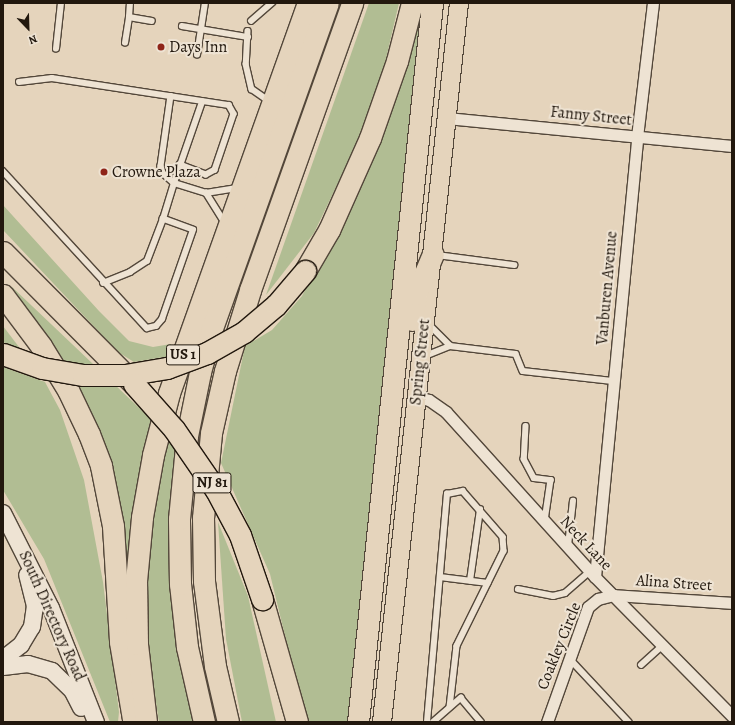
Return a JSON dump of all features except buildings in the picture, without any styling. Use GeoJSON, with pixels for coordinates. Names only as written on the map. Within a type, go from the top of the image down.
{"type":"FeatureCollection","features":[{"type":"Feature","properties":{"kind":"highway","name":"US 1"},"geometry":{"type":"LineString","coordinates":[[146,722],[139,665],[136,602],[145,496],[169,393],[308,3]]}},
{"type":"Feature","properties":{"kind":"highway"},"geometry":{"type":"LineString","coordinates":[[204,722],[189,654],[180,584],[180,498],[187,436],[200,372],[211,331],[328,3]]}},
{"type":"Feature","properties":{"kind":"highway"},"geometry":{"type":"LineString","coordinates":[[228,722],[211,644],[203,561],[204,497],[211,433],[225,371],[252,283],[352,3]]}},
{"type":"Feature","properties":{"kind":"highway"},"geometry":{"type":"LineString","coordinates":[[3,354],[42,368],[78,375],[125,375],[162,369],[202,355],[244,332],[272,309],[305,271],[329,230],[370,138],[397,61],[412,3]]}},
{"type":"Feature","properties":{"kind":"highway"},"geometry":{"type":"LineString","coordinates":[[358,722],[432,3]]}},
{"type":"Feature","properties":{"kind":"highway","name":"NJ 81"},"geometry":{"type":"LineString","coordinates":[[3,252],[134,384],[174,429],[216,490],[240,535],[262,599]]}},
{"type":"Feature","properties":{"kind":"highway"},"geometry":{"type":"LineString","coordinates":[[394,377],[408,346],[416,294],[433,254]]}},
{"type":"Feature","properties":{"kind":"highway"},"geometry":{"type":"LineString","coordinates":[[3,295],[32,334],[65,384],[90,434],[101,466],[113,526],[120,642],[134,722]]}},
{"type":"Feature","properties":{"kind":"highway"},"geometry":{"type":"LineString","coordinates":[[262,599],[282,722]]}},
{"type":"Feature","properties":{"kind":"highway"},"geometry":{"type":"LineString","coordinates":[[262,599],[297,722]]}},
{"type":"Feature","properties":{"kind":"main road","name":"Spring Street"},"geometry":{"type":"LineString","coordinates":[[382,722],[459,3]]}},
{"type":"Feature","properties":{"kind":"street","name":"Vanburen Avenue"},"geometry":{"type":"LineString","coordinates":[[592,574],[614,381],[637,137],[653,3]]}},
{"type":"Feature","properties":{"kind":"street","name":"Fanny Street"},"geometry":{"type":"LineString","coordinates":[[447,118],[732,146]]}},
{"type":"Feature","properties":{"kind":"street","name":"Neck Lane"},"geometry":{"type":"LineString","coordinates":[[416,397],[429,400],[446,412],[592,574],[732,716]]}},
{"type":"Feature","properties":{"kind":"street","name":"South Directory Road"},"geometry":{"type":"LineString","coordinates":[[3,513],[51,608],[96,722]]}},
{"type":"Feature","properties":{"kind":"street"},"geometry":{"type":"LineString","coordinates":[[3,659],[26,640],[34,614],[33,592],[15,535]]}},
{"type":"Feature","properties":{"kind":"street","name":"Alina Street"},"geometry":{"type":"LineString","coordinates":[[613,595],[732,603]]}},
{"type":"Feature","properties":{"kind":"street","name":"Coakley Circle"},"geometry":{"type":"LineString","coordinates":[[547,722],[588,607],[598,599],[613,595]]}},
{"type":"Feature","properties":{"kind":"street"},"geometry":{"type":"LineString","coordinates":[[3,667],[28,664],[52,671],[72,690],[86,722]]}},
{"type":"Feature","properties":{"kind":"lane"},"geometry":{"type":"LineString","coordinates":[[56,49],[61,3]]}},
{"type":"Feature","properties":{"kind":"lane"},"geometry":{"type":"LineString","coordinates":[[125,43],[130,3]]}},
{"type":"Feature","properties":{"kind":"lane"},"geometry":{"type":"LineString","coordinates":[[251,21],[264,5],[272,3]]}},
{"type":"Feature","properties":{"kind":"lane"},"geometry":{"type":"LineString","coordinates":[[197,55],[205,4]]}},
{"type":"Feature","properties":{"kind":"lane"},"geometry":{"type":"LineString","coordinates":[[129,17],[152,21]]}},
{"type":"Feature","properties":{"kind":"lane"},"geometry":{"type":"LineString","coordinates":[[182,26],[248,34],[246,64],[252,89],[273,103]]}},
{"type":"Feature","properties":{"kind":"lane"},"geometry":{"type":"LineString","coordinates":[[19,82],[52,78],[229,105],[233,108],[215,170],[206,175],[180,165]]}},
{"type":"Feature","properties":{"kind":"lane"},"geometry":{"type":"LineString","coordinates":[[171,96],[161,166],[163,173],[174,183],[206,193],[243,187]]}},
{"type":"Feature","properties":{"kind":"lane"},"geometry":{"type":"LineString","coordinates":[[103,282],[130,272],[146,261],[163,219],[202,102]]}},
{"type":"Feature","properties":{"kind":"lane"},"geometry":{"type":"LineString","coordinates":[[3,171],[140,324],[147,328],[156,326],[162,319],[194,230],[163,219]]}},
{"type":"Feature","properties":{"kind":"lane"},"geometry":{"type":"LineString","coordinates":[[206,193],[228,228]]}},
{"type":"Feature","properties":{"kind":"lane"},"geometry":{"type":"LineString","coordinates":[[433,254],[514,265]]}},
{"type":"Feature","properties":{"kind":"lane"},"geometry":{"type":"LineString","coordinates":[[425,321],[450,346]]}},
{"type":"Feature","properties":{"kind":"lane"},"geometry":{"type":"LineString","coordinates":[[421,358],[450,346],[516,354],[524,371],[614,381]]}},
{"type":"Feature","properties":{"kind":"lane"},"geometry":{"type":"LineString","coordinates":[[526,426],[524,459],[534,478],[551,480],[545,522]]}},
{"type":"Feature","properties":{"kind":"lane"},"geometry":{"type":"LineString","coordinates":[[427,722],[447,494],[463,491],[503,537],[504,551],[457,646],[450,707]]}},
{"type":"Feature","properties":{"kind":"lane"},"geometry":{"type":"LineString","coordinates":[[568,546],[573,501]]}},
{"type":"Feature","properties":{"kind":"lane"},"geometry":{"type":"LineString","coordinates":[[470,581],[480,510]]}},
{"type":"Feature","properties":{"kind":"lane"},"geometry":{"type":"LineString","coordinates":[[518,589],[553,596],[565,594],[592,574]]}},
{"type":"Feature","properties":{"kind":"lane"},"geometry":{"type":"LineString","coordinates":[[440,577],[488,583]]}},
{"type":"Feature","properties":{"kind":"lane"},"geometry":{"type":"LineString","coordinates":[[641,664],[663,646]]}},
{"type":"Feature","properties":{"kind":"lane"},"geometry":{"type":"LineString","coordinates":[[570,659],[630,722]]}},
{"type":"Feature","properties":{"kind":"lane"},"geometry":{"type":"LineString","coordinates":[[433,722],[461,698],[481,722]]}},
{"type":"Feature","properties":{"kind":"green space"},"geometry":{"type":"Polygon","coordinates":[[[369,3],[399,3],[375,106],[314,233],[266,295],[369,3]]]}},
{"type":"Feature","properties":{"kind":"green space"},"geometry":{"type":"Polygon","coordinates":[[[421,3],[424,3],[351,722],[306,722],[270,574],[221,463],[245,346],[272,330],[302,296],[342,221],[413,42],[421,3]]]}},
{"type":"Feature","properties":{"kind":"green space"},"geometry":{"type":"Polygon","coordinates":[[[3,205],[99,311],[129,341],[153,347],[171,344],[170,356],[134,362],[118,352],[3,230],[3,205]]]}},
{"type":"Feature","properties":{"kind":"green space"},"geometry":{"type":"Polygon","coordinates":[[[11,286],[154,422],[127,579],[118,493],[90,414],[60,358],[11,286]]]}},
{"type":"Feature","properties":{"kind":"green space"},"geometry":{"type":"Polygon","coordinates":[[[3,326],[22,351],[3,342],[3,326]]]}},
{"type":"Feature","properties":{"kind":"green space"},"geometry":{"type":"Polygon","coordinates":[[[3,367],[45,382],[60,410],[84,480],[103,582],[119,712],[118,722],[110,722],[44,559],[3,490],[3,367]]]}},
{"type":"Feature","properties":{"kind":"green space"},"geometry":{"type":"Polygon","coordinates":[[[166,438],[179,452],[195,722],[159,722],[146,638],[147,541],[166,438]]]}},
{"type":"Feature","properties":{"kind":"green space"},"geometry":{"type":"Polygon","coordinates":[[[218,522],[248,596],[276,722],[242,722],[226,639],[218,522]]]}},
{"type":"Feature","properties":{"kind":"place","name":"Days Inn"},"geometry":{"type":"Point","coordinates":[161,47]}},
{"type":"Feature","properties":{"kind":"place","name":"Crowne Plaza"},"geometry":{"type":"Point","coordinates":[104,172]}}]}
